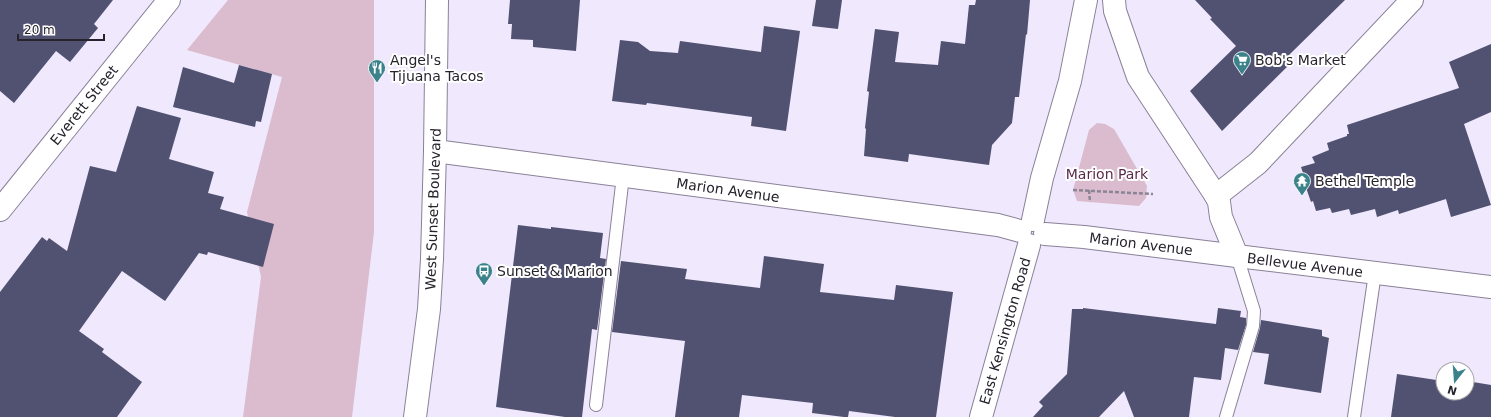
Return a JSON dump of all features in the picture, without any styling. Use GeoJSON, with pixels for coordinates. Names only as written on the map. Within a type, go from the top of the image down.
{"type":"FeatureCollection","features":[{"type":"Feature","properties":{"kind":"street","name":"Everett Street"},"geometry":{"type":"LineString","coordinates":[[0,210],[169,0]]}},
{"type":"Feature","properties":{"kind":"street","name":"West Sunset Boulevard"},"geometry":{"type":"LineString","coordinates":[[415,417],[429,309],[435,151],[437,0]]}},
{"type":"Feature","properties":{"kind":"street","name":"East Kensington Road"},"geometry":{"type":"LineString","coordinates":[[981,417],[1032,232],[1042,178],[1070,81],[1086,0]]}},
{"type":"Feature","properties":{"kind":"street","name":"Bellevue Avenue"},"geometry":{"type":"LineString","coordinates":[[1114,0],[1115,11],[1138,77],[1216,196],[1219,202],[1221,217],[1237,256],[1491,287]]}},
{"type":"Feature","properties":{"kind":"street"},"geometry":{"type":"LineString","coordinates":[[1216,196],[1258,163],[1412,0]]}},
{"type":"Feature","properties":{"kind":"street","name":"Marion Avenue"},"geometry":{"type":"LineString","coordinates":[[435,151],[998,225],[1032,232],[1237,256]]}},
{"type":"Feature","properties":{"kind":"lane"},"geometry":{"type":"LineString","coordinates":[[596,405],[623,176]]}},
{"type":"Feature","properties":{"kind":"lane"},"geometry":{"type":"LineString","coordinates":[[1226,417],[1254,319],[1254,311],[1237,256]]}},
{"type":"Feature","properties":{"kind":"lane"},"geometry":{"type":"LineString","coordinates":[[1354,417],[1375,273]]}},
{"type":"Feature","properties":{"kind":"path"},"geometry":{"type":"LineString","coordinates":[[1073,190],[1153,194]]}},
{"type":"Feature","properties":{"kind":"path"},"geometry":{"type":"LineString","coordinates":[[1089,190],[1090,202]]}},
{"type":"Feature","properties":{"kind":"green space"},"geometry":{"type":"Polygon","coordinates":[[[228,0],[374,0],[374,232],[352,417],[243,417],[261,277],[247,212],[282,77],[187,50],[228,0]]]}},
{"type":"Feature","properties":{"kind":"green space","name":"Marion Park"},"geometry":{"type":"Polygon","coordinates":[[[1097,123],[1105,124],[1114,129],[1147,186],[1146,198],[1139,206],[1077,201],[1073,190],[1089,130],[1097,123]]]}},
{"type":"Feature","properties":{"kind":"building"},"geometry":{"type":"Polygon","coordinates":[[[0,0],[113,0],[94,24],[98,28],[70,62],[56,51],[14,103],[0,91],[0,0]]]}},
{"type":"Feature","properties":{"kind":"building"},"geometry":{"type":"Polygon","coordinates":[[[510,0],[580,0],[576,51],[533,47],[533,40],[511,39],[512,24],[508,24],[510,0]]]}},
{"type":"Feature","properties":{"kind":"building"},"geometry":{"type":"Polygon","coordinates":[[[816,0],[842,0],[838,29],[812,26],[816,0]]]}},
{"type":"Feature","properties":{"kind":"building"},"geometry":{"type":"Polygon","coordinates":[[[976,0],[1030,0],[1019,97],[1015,97],[1012,123],[992,145],[989,165],[909,154],[908,162],[864,156],[869,92],[867,91],[875,29],[899,32],[895,62],[938,65],[941,41],[965,44],[969,5],[975,5],[976,0]]]}},
{"type":"Feature","properties":{"kind":"building"},"geometry":{"type":"Polygon","coordinates":[[[1195,0],[1345,0],[1289,55],[1294,60],[1222,131],[1190,91],[1236,46],[1210,19],[1212,18],[1195,0]]]}},
{"type":"Feature","properties":{"kind":"building"},"geometry":{"type":"Polygon","coordinates":[[[764,26],[800,31],[786,131],[751,126],[752,117],[647,103],[646,105],[612,101],[620,40],[638,42],[650,51],[678,53],[680,41],[761,52],[764,26]]]}},
{"type":"Feature","properties":{"kind":"building"},"geometry":{"type":"Polygon","coordinates":[[[1491,44],[1491,112],[1464,124],[1491,205],[1451,217],[1446,199],[1399,214],[1398,210],[1377,217],[1375,209],[1351,215],[1349,209],[1332,213],[1330,208],[1316,211],[1313,201],[1311,202],[1303,179],[1305,179],[1301,167],[1315,163],[1312,157],[1329,150],[1327,143],[1347,136],[1347,134],[1349,134],[1347,125],[1459,88],[1449,62],[1491,44]]]}},
{"type":"Feature","properties":{"kind":"building"},"geometry":{"type":"Polygon","coordinates":[[[239,65],[272,74],[261,122],[256,121],[255,127],[173,107],[183,67],[234,83],[239,65]]]}},
{"type":"Feature","properties":{"kind":"building"},"geometry":{"type":"Polygon","coordinates":[[[137,106],[181,118],[169,159],[214,172],[208,193],[224,197],[220,209],[274,224],[263,267],[208,252],[207,255],[199,253],[165,301],[122,271],[79,331],[104,349],[102,352],[142,382],[117,417],[0,417],[0,292],[42,237],[47,241],[49,238],[67,251],[90,166],[116,172],[137,106]]]}},
{"type":"Feature","properties":{"kind":"building"},"geometry":{"type":"Polygon","coordinates":[[[518,225],[603,233],[600,258],[606,259],[597,330],[592,329],[582,417],[565,417],[496,407],[518,225]]]}},
{"type":"Feature","properties":{"kind":"building"},"geometry":{"type":"Polygon","coordinates":[[[764,256],[824,264],[820,292],[894,300],[896,285],[953,292],[936,417],[895,417],[849,411],[848,417],[844,417],[812,413],[813,403],[742,395],[739,417],[675,417],[685,341],[612,332],[621,261],[687,269],[685,279],[760,288],[764,256]]]}},
{"type":"Feature","properties":{"kind":"building"},"geometry":{"type":"Polygon","coordinates":[[[1083,308],[1216,324],[1218,308],[1241,311],[1240,317],[1246,318],[1246,325],[1238,350],[1225,348],[1221,380],[1194,377],[1189,417],[1134,417],[1124,391],[1099,417],[1033,417],[1043,406],[1039,402],[1067,374],[1072,309],[1083,308]]]}},
{"type":"Feature","properties":{"kind":"building"},"geometry":{"type":"Polygon","coordinates":[[[1261,320],[1322,330],[1322,336],[1329,338],[1321,393],[1264,384],[1269,354],[1253,352],[1261,320]]]}},
{"type":"Feature","properties":{"kind":"building"},"geometry":{"type":"Polygon","coordinates":[[[1397,374],[1435,380],[1435,401],[1475,401],[1475,382],[1491,385],[1491,417],[1391,417],[1397,374]]]}},
{"type":"Feature","properties":{"kind":"place","name":"Bob's Market"},"geometry":{"type":"Point","coordinates":[1242,75]}},
{"type":"Feature","properties":{"kind":"place","name":"Angel's Tijuana Tacos"},"geometry":{"type":"Point","coordinates":[377,83]}},
{"type":"Feature","properties":{"kind":"place","name":"Bethel Temple"},"geometry":{"type":"Point","coordinates":[1302,196]}},
{"type":"Feature","properties":{"kind":"place","name":"Sunset & Marion"},"geometry":{"type":"Point","coordinates":[484,286]}}]}
